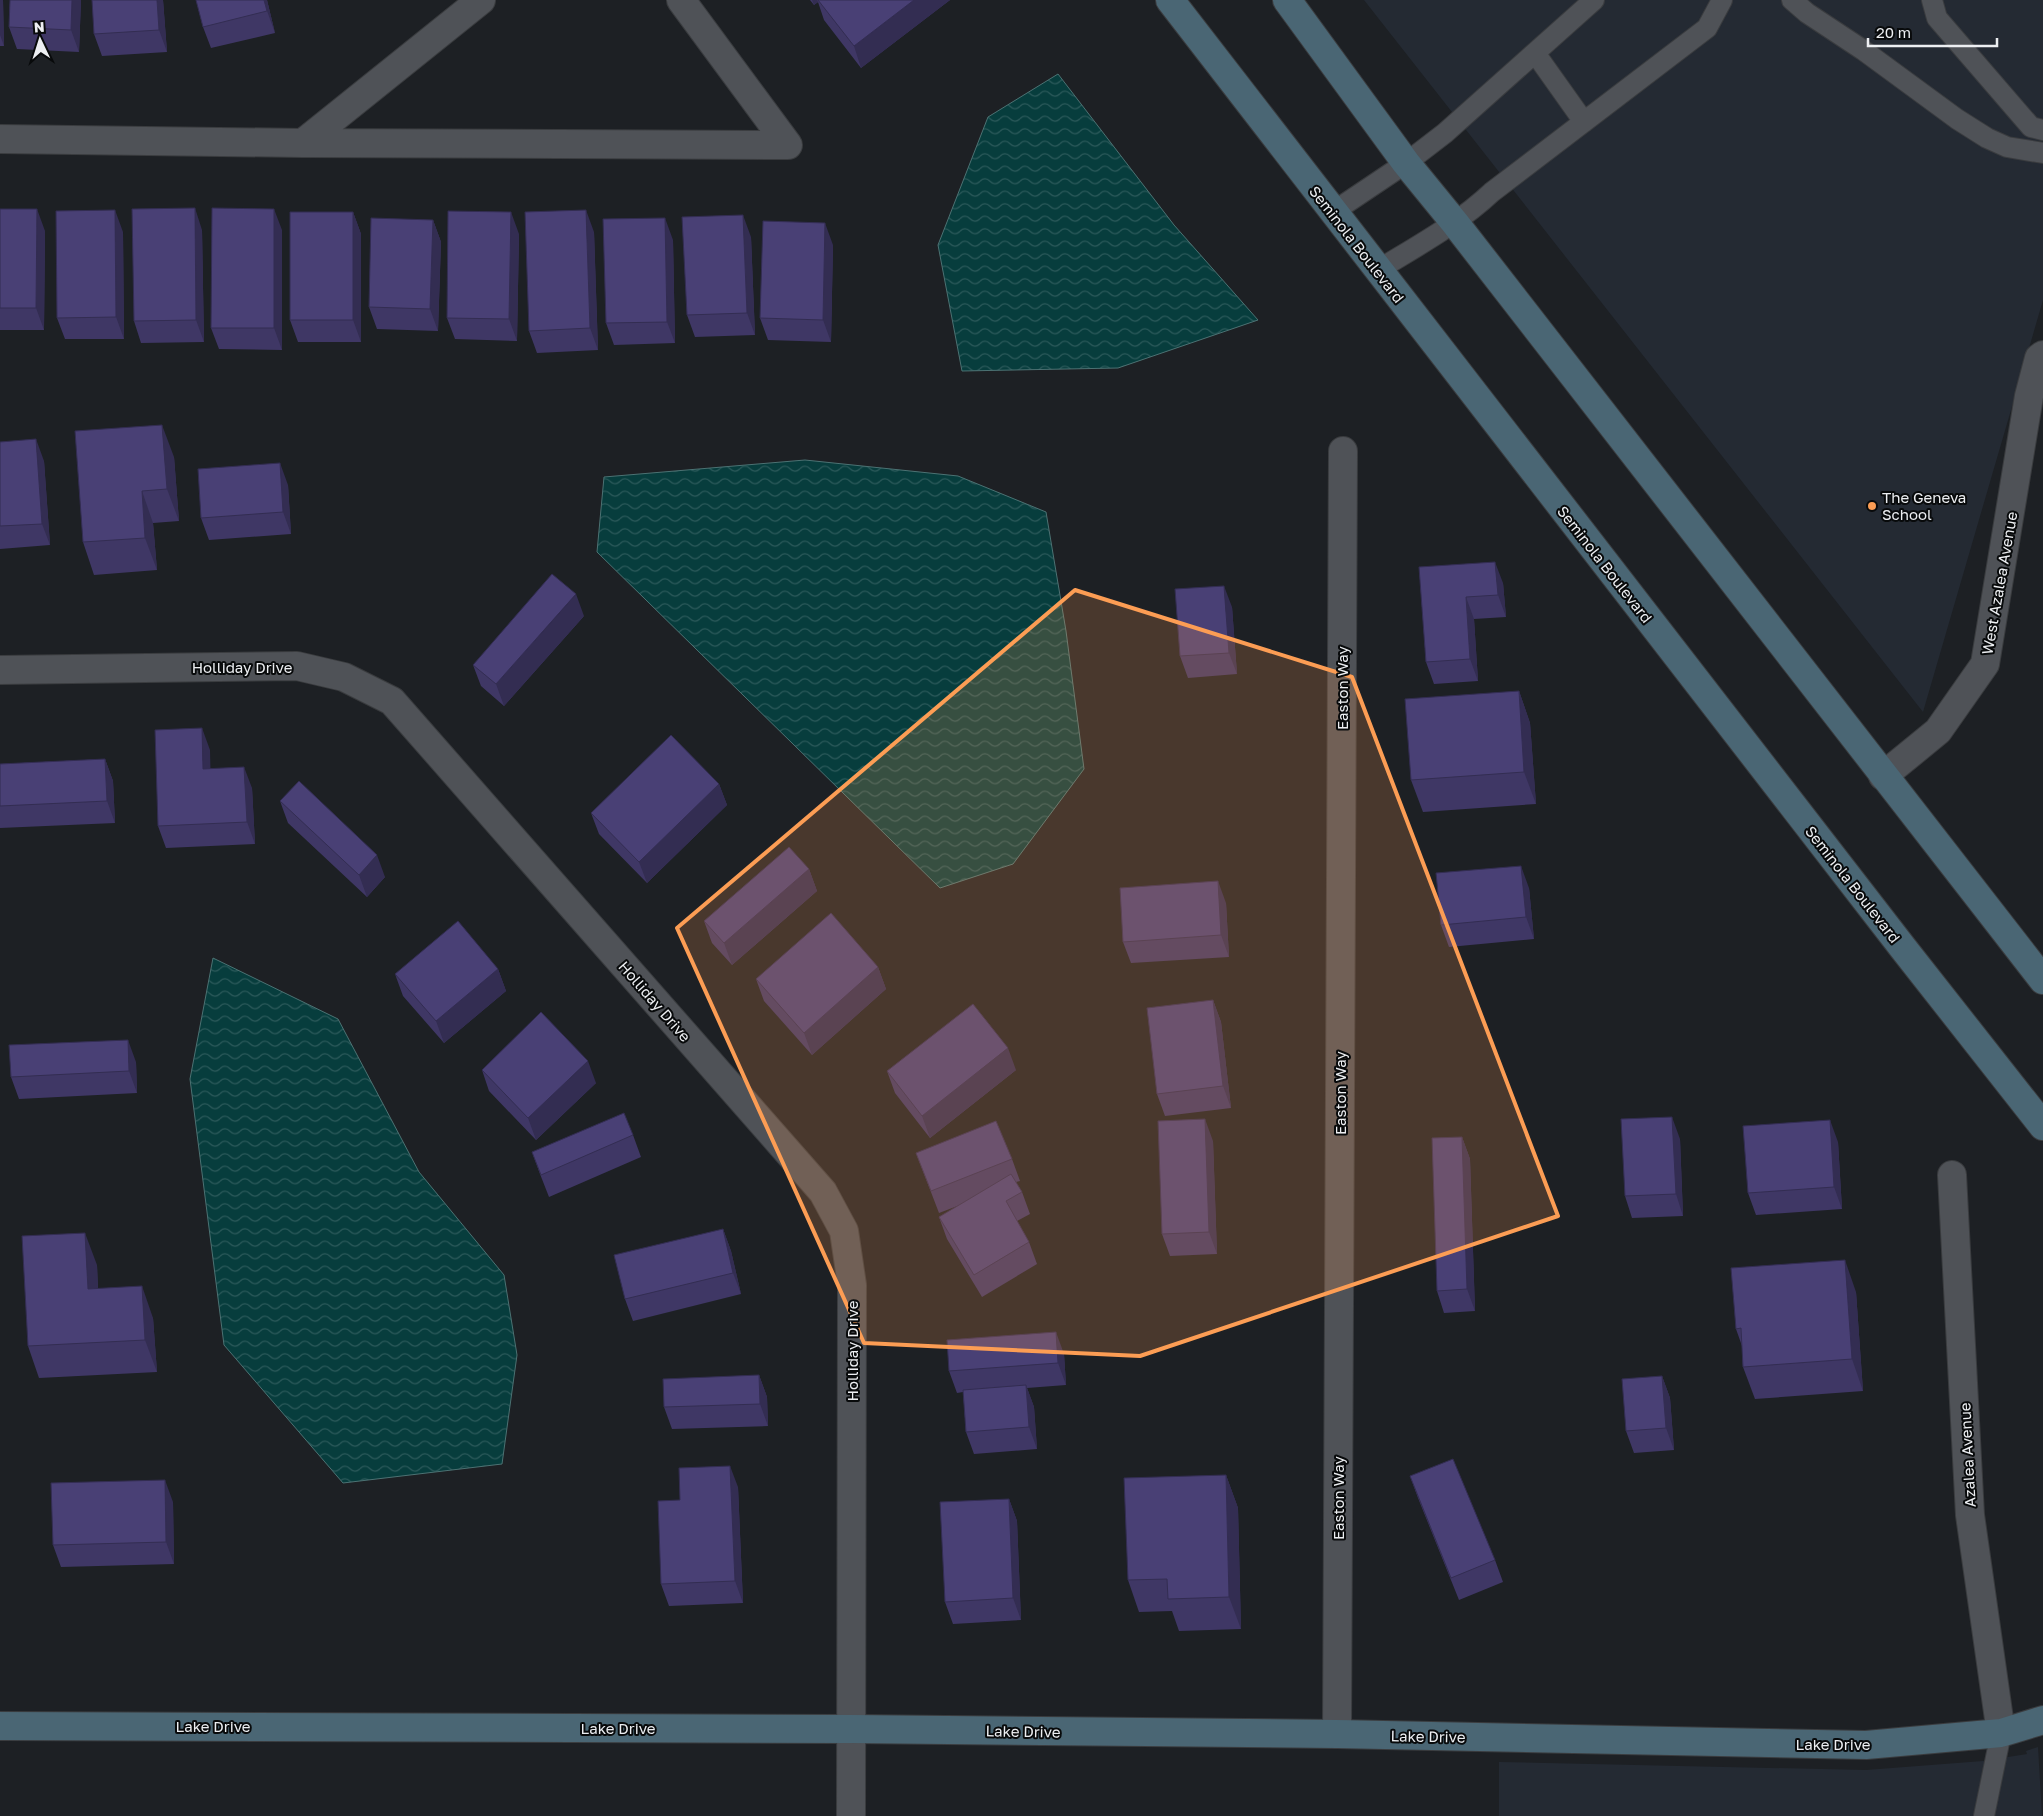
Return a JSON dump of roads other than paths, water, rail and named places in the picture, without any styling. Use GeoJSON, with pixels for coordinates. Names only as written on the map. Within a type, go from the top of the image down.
{"type":"FeatureCollection","features":[{"type":"Feature","properties":{"kind":"main road","name":"Seminola Boulevard"},"geometry":{"type":"LineString","coordinates":[[1170,0],[1909,956],[2043,1126]]}},
{"type":"Feature","properties":{"kind":"main road"},"geometry":{"type":"LineString","coordinates":[[1287,0],[1406,163],[1455,223],[2043,980]]}},
{"type":"Feature","properties":{"kind":"main road","name":"Lake Drive"},"geometry":{"type":"LineString","coordinates":[[0,1726],[852,1729],[1338,1734],[1866,1745],[2002,1733],[2043,1720]]}},
{"type":"Feature","properties":{"kind":"street"},"geometry":{"type":"LineString","coordinates":[[303,143],[481,0]]}},
{"type":"Feature","properties":{"kind":"street"},"geometry":{"type":"LineString","coordinates":[[0,139],[303,143],[788,145],[681,0]]}},
{"type":"Feature","properties":{"kind":"street","name":"West Azalea Avenue"},"geometry":{"type":"LineString","coordinates":[[1883,776],[1938,731],[1985,664],[2029,396],[2039,358],[2043,355]]}},
{"type":"Feature","properties":{"kind":"street","name":"Easton Way"},"geometry":{"type":"LineString","coordinates":[[1338,1734],[1343,451]]}},
{"type":"Feature","properties":{"kind":"street","name":"Holliday Drive"},"geometry":{"type":"LineString","coordinates":[[0,670],[297,666],[344,677],[392,701],[822,1192],[844,1231],[852,1284],[851,1816]]}},
{"type":"Feature","properties":{"kind":"street","name":"Azalea Avenue"},"geometry":{"type":"LineString","coordinates":[[1952,1175],[1970,1515],[2002,1733]]}},
{"type":"Feature","properties":{"kind":"lane"},"geometry":{"type":"LineString","coordinates":[[1333,212],[1406,163],[1445,133],[1594,0]]}},
{"type":"Feature","properties":{"kind":"lane"},"geometry":{"type":"LineString","coordinates":[[1378,270],[1455,223],[1707,28],[1722,0]]}},
{"type":"Feature","properties":{"kind":"lane"},"geometry":{"type":"LineString","coordinates":[[1792,0],[1807,13],[1863,50],[1957,119],[1987,138],[2007,147],[2043,153]]}},
{"type":"Feature","properties":{"kind":"lane"},"geometry":{"type":"LineString","coordinates":[[1932,0],[1936,18],[2031,128],[2043,130]]}},
{"type":"Feature","properties":{"kind":"lane"},"geometry":{"type":"LineString","coordinates":[[1535,53],[1584,122]]}},
{"type":"Feature","properties":{"kind":"lane"},"geometry":{"type":"LineString","coordinates":[[1984,1816],[2002,1733]]}},
{"type":"Feature","properties":{"kind":"water"},"geometry":{"type":"Polygon","coordinates":[[[1058,74],[1174,225],[1258,320],[1118,368],[962,371],[938,245],[988,117],[1058,74]]]}},
{"type":"Feature","properties":{"kind":"water"},"geometry":{"type":"Polygon","coordinates":[[[805,460],[958,476],[1046,512],[1066,631],[1084,769],[1013,864],[940,888],[597,552],[604,477],[805,460]]]}},
{"type":"Feature","properties":{"kind":"water"},"geometry":{"type":"Polygon","coordinates":[[[213,958],[338,1019],[419,1172],[504,1275],[517,1355],[502,1464],[343,1483],[224,1345],[190,1079],[213,958]]]}},
{"type":"Feature","properties":{"kind":"place","name":"The Geneva School"},"geometry":{"type":"Point","coordinates":[1872,506]}}]}
